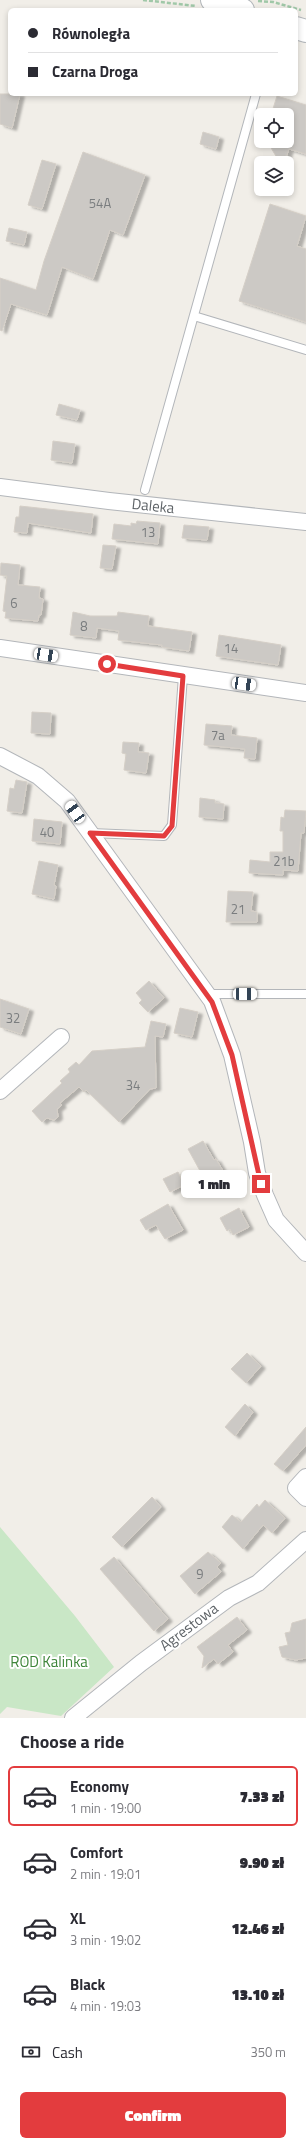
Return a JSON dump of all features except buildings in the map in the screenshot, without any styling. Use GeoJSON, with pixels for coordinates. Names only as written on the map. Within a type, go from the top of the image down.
{"type":"FeatureCollection","features":[{"type":"Feature","properties":{"kind":"main road"},"geometry":{"type":"LineString","coordinates":[[206,3],[232,8]]}},
{"type":"Feature","properties":{"kind":"street","name":"Daleka"},"geometry":{"type":"LineString","coordinates":[[0,487],[108,501],[306,522]]}},
{"type":"Feature","properties":{"kind":"street"},"geometry":{"type":"LineString","coordinates":[[0,648],[306,693]]}},
{"type":"Feature","properties":{"kind":"street"},"geometry":{"type":"LineString","coordinates":[[0,756],[38,776],[67,801],[206,994],[221,1023],[232,1055],[252,1142],[257,1173],[265,1195],[276,1220],[306,1253]]}},
{"type":"Feature","properties":{"kind":"street"},"geometry":{"type":"LineString","coordinates":[[0,1091],[61,1037]]}},
{"type":"Feature","properties":{"kind":"street"},"geometry":{"type":"LineString","coordinates":[[306,1477],[296,1488],[306,1498]]}},
{"type":"Feature","properties":{"kind":"street","name":"Agrestowa"},"geometry":{"type":"LineString","coordinates":[[73,1718],[141,1662],[229,1598],[258,1583],[306,1540]]}},
{"type":"Feature","properties":{"kind":"lane"},"geometry":{"type":"LineString","coordinates":[[145,490],[255,96]]}},
{"type":"Feature","properties":{"kind":"lane"},"geometry":{"type":"LineString","coordinates":[[194,316],[306,350]]}},
{"type":"Feature","properties":{"kind":"lane"},"geometry":{"type":"LineString","coordinates":[[90,833],[164,836],[172,826],[183,676]]}},
{"type":"Feature","properties":{"kind":"lane"},"geometry":{"type":"LineString","coordinates":[[206,994],[306,994]]}},
{"type":"Feature","properties":{"kind":"path"},"geometry":{"type":"LineString","coordinates":[[143,0],[206,3]]}},
{"type":"Feature","properties":{"kind":"path"},"geometry":{"type":"LineString","coordinates":[[250,0],[273,2],[295,8]]}},
{"type":"Feature","properties":{"kind":"green space","name":"ROD Kalinka"},"geometry":{"type":"Polygon","coordinates":[[[0,1527],[75,1616],[114,1667],[61,1716],[7,1707],[0,1714],[0,1527]]]}},
{"type":"Feature","properties":{"kind":"route"},"geometry":{"type":"LineString","coordinates":[[107,664],[183,676],[172,826],[164,836],[90,833],[212,1002],[232,1055],[252,1142],[257,1173],[261,1184]]}}]}
